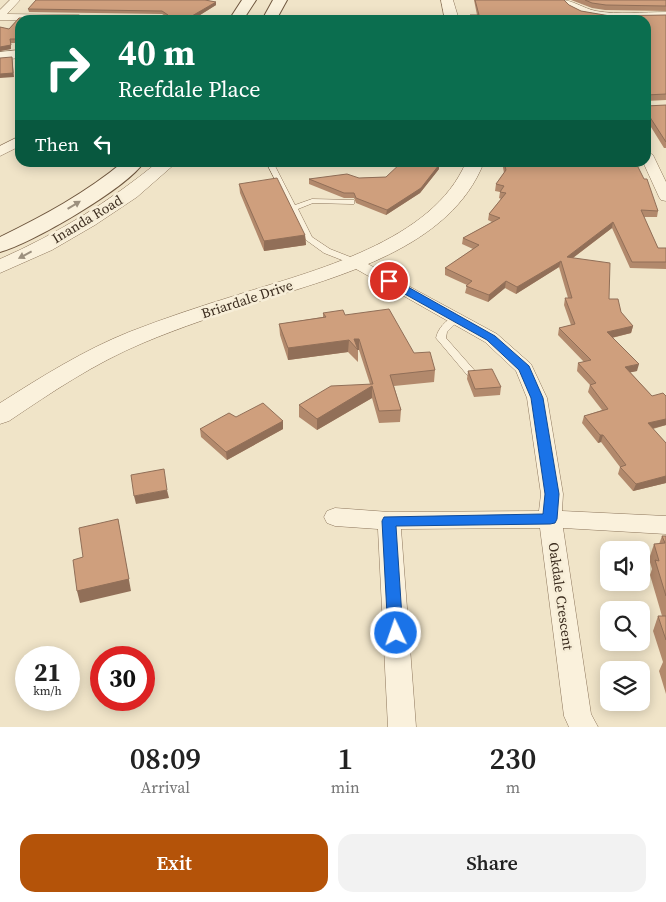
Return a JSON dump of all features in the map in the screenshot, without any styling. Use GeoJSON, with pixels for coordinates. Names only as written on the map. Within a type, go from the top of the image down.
{"type":"FeatureCollection","features":[{"type":"Feature","properties":{"kind":"main road"},"geometry":{"type":"LineString","coordinates":[[239,15],[249,0]]}},
{"type":"Feature","properties":{"kind":"main road"},"geometry":{"type":"LineString","coordinates":[[272,15],[280,0]]}},
{"type":"Feature","properties":{"kind":"main road","name":"Inanda Road"},"geometry":{"type":"LineString","coordinates":[[0,244],[24,234],[76,205],[128,167]]}},
{"type":"Feature","properties":{"kind":"street"},"geometry":{"type":"LineString","coordinates":[[0,17],[16,0]]}},
{"type":"Feature","properties":{"kind":"street"},"geometry":{"type":"LineString","coordinates":[[447,0],[451,15]]}},
{"type":"Feature","properties":{"kind":"street"},"geometry":{"type":"LineString","coordinates":[[565,0],[578,9],[592,13],[614,15],[666,14]]}},
{"type":"Feature","properties":{"kind":"street"},"geometry":{"type":"LineString","coordinates":[[0,17],[15,17]]}},
{"type":"Feature","properties":{"kind":"street"},"geometry":{"type":"LineString","coordinates":[[0,56],[15,54]]}},
{"type":"Feature","properties":{"kind":"street"},"geometry":{"type":"LineString","coordinates":[[1,151],[15,143]]}},
{"type":"Feature","properties":{"kind":"street"},"geometry":{"type":"LineString","coordinates":[[651,161],[660,172],[666,197]]}},
{"type":"Feature","properties":{"kind":"street","name":"Inanda Road"},"geometry":{"type":"LineString","coordinates":[[0,267],[91,219],[150,178],[162,167]]}},
{"type":"Feature","properties":{"kind":"street","name":"Briardale Drive"},"geometry":{"type":"LineString","coordinates":[[0,415],[55,379],[134,339],[355,262],[397,242],[449,205],[467,182],[473,167]]}},
{"type":"Feature","properties":{"kind":"street","name":"Oakdale Crescent"},"geometry":{"type":"LineString","coordinates":[[355,262],[491,338],[524,368],[537,398],[552,494],[550,519],[578,716],[584,727]]}},
{"type":"Feature","properties":{"kind":"street"},"geometry":{"type":"LineString","coordinates":[[335,517],[389,521],[550,519],[666,525]]}},
{"type":"Feature","properties":{"kind":"street"},"geometry":{"type":"LineString","coordinates":[[389,521],[402,727]]}},
{"type":"Feature","properties":{"kind":"lane"},"geometry":{"type":"LineString","coordinates":[[272,167],[294,208],[302,229],[312,242],[327,251],[355,262]]}},
{"type":"Feature","properties":{"kind":"lane"},"geometry":{"type":"LineString","coordinates":[[294,208],[312,201],[351,202]]}},
{"type":"Feature","properties":{"kind":"lane"},"geometry":{"type":"LineString","coordinates":[[455,319],[442,331],[441,338],[472,374]]}},
{"type":"Feature","properties":{"kind":"building"},"geometry":{"type":"Polygon","coordinates":[[[36,0],[205,0],[216,2],[194,15],[168,15],[162,11],[28,9],[36,0]]]}},
{"type":"Feature","properties":{"kind":"building"},"geometry":{"type":"Polygon","coordinates":[[[475,0],[564,0],[581,11],[604,15],[479,15],[475,0]]]}},
{"type":"Feature","properties":{"kind":"building"},"geometry":{"type":"Polygon","coordinates":[[[585,0],[666,0],[666,6],[606,5],[585,0]]]}},
{"type":"Feature","properties":{"kind":"building"},"geometry":{"type":"Polygon","coordinates":[[[651,15],[666,15],[666,94],[651,95],[651,15]]]}},
{"type":"Feature","properties":{"kind":"building"},"geometry":{"type":"Polygon","coordinates":[[[15,22],[15,39],[10,39],[11,45],[0,47],[0,27],[9,29],[15,22]]]}},
{"type":"Feature","properties":{"kind":"building"},"geometry":{"type":"Polygon","coordinates":[[[12,57],[13,73],[0,74],[0,58],[12,57]]]}},
{"type":"Feature","properties":{"kind":"building"},"geometry":{"type":"Polygon","coordinates":[[[666,105],[666,142],[651,119],[651,106],[666,105]]]}},
{"type":"Feature","properties":{"kind":"building"},"geometry":{"type":"Polygon","coordinates":[[[397,167],[437,167],[421,188],[387,210],[356,198],[354,193],[344,193],[309,179],[347,174],[359,178],[386,177],[397,167]]]}},
{"type":"Feature","properties":{"kind":"building"},"geometry":{"type":"Polygon","coordinates":[[[505,167],[638,167],[644,179],[647,179],[658,211],[641,210],[658,248],[666,248],[666,262],[632,262],[613,222],[567,257],[610,263],[609,299],[618,299],[621,312],[633,326],[607,332],[639,364],[625,367],[652,396],[663,393],[666,396],[666,419],[648,423],[666,443],[666,476],[636,484],[620,467],[626,465],[603,435],[600,435],[584,416],[608,409],[590,385],[596,383],[578,363],[591,360],[559,328],[575,324],[565,298],[572,298],[561,261],[517,287],[506,281],[489,295],[466,286],[472,281],[445,268],[479,245],[463,238],[500,218],[489,214],[506,193],[500,192],[504,186],[496,184],[506,170],[505,167]]]}},
{"type":"Feature","properties":{"kind":"building"},"geometry":{"type":"Polygon","coordinates":[[[277,178],[305,235],[264,241],[239,184],[277,178]]]}},
{"type":"Feature","properties":{"kind":"building"},"geometry":{"type":"Polygon","coordinates":[[[389,309],[414,353],[430,352],[435,370],[390,375],[401,410],[379,411],[372,386],[317,419],[299,405],[331,386],[373,384],[359,339],[354,339],[358,350],[349,340],[288,348],[279,324],[326,317],[323,313],[343,310],[345,315],[389,309]]]}},
{"type":"Feature","properties":{"kind":"building"},"geometry":{"type":"Polygon","coordinates":[[[492,369],[501,387],[475,389],[468,371],[492,369]]]}},
{"type":"Feature","properties":{"kind":"building"},"geometry":{"type":"Polygon","coordinates":[[[263,403],[283,421],[226,452],[200,429],[229,413],[236,417],[263,403]]]}},
{"type":"Feature","properties":{"kind":"building"},"geometry":{"type":"Polygon","coordinates":[[[164,469],[167,490],[134,496],[131,475],[164,469]]]}},
{"type":"Feature","properties":{"kind":"building"},"geometry":{"type":"Polygon","coordinates":[[[118,519],[129,579],[77,591],[73,560],[83,557],[79,528],[118,519]]]}},
{"type":"Feature","properties":{"kind":"building"},"geometry":{"type":"Polygon","coordinates":[[[662,536],[666,536],[666,596],[655,560],[659,561],[654,544],[665,543],[662,536]]]}},
{"type":"Feature","properties":{"kind":"building"},"geometry":{"type":"Polygon","coordinates":[[[658,616],[666,616],[666,640],[658,616]]]}},
{"type":"Feature","properties":{"kind":"route"},"geometry":{"type":"LineString","coordinates":[[389,281],[491,338],[524,368],[537,398],[552,494],[550,519],[389,521],[396,633]]}}]}
